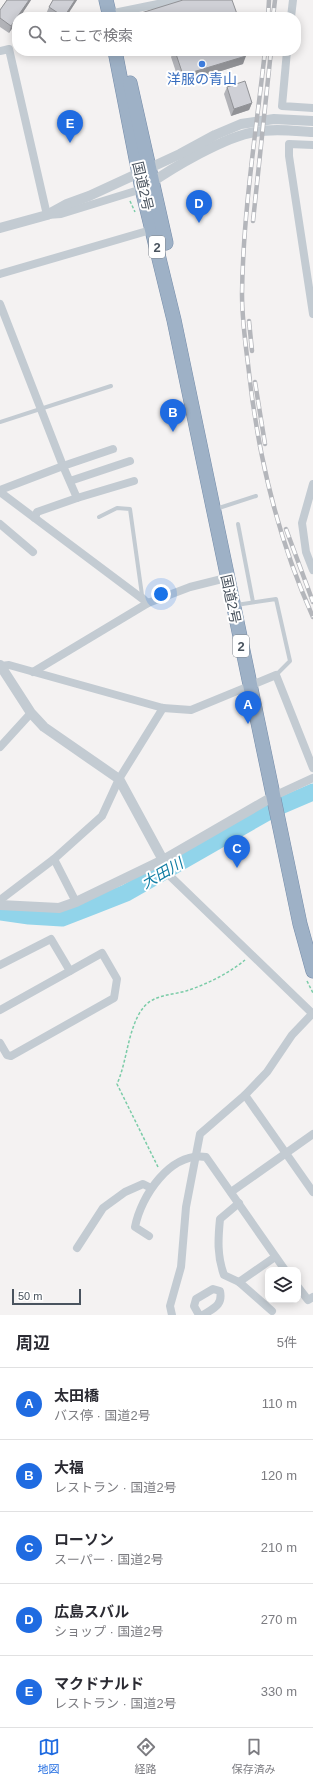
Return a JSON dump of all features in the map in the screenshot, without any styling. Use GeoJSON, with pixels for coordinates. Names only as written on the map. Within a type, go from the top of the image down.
{"type":"FeatureCollection","features":[{"type":"Feature","properties":{"kind":"highway","name":"国道2号"},"geometry":{"type":"LineString","coordinates":[[116,56],[172,279],[174,320]]}},
{"type":"Feature","properties":{"kind":"highway","name":"国道2号"},"geometry":{"type":"LineString","coordinates":[[123,56],[154,229],[174,320],[226,578],[250,684],[307,956],[313,971]]}},
{"type":"Feature","properties":{"kind":"street"},"geometry":{"type":"LineString","coordinates":[[109,12],[176,0]]}},
{"type":"Feature","properties":{"kind":"street"},"geometry":{"type":"LineString","coordinates":[[292,12],[293,0]]}},
{"type":"Feature","properties":{"kind":"street"},"geometry":{"type":"LineString","coordinates":[[0,50],[9,49],[47,215]]}},
{"type":"Feature","properties":{"kind":"street"},"geometry":{"type":"LineString","coordinates":[[287,56],[282,106],[313,108]]}},
{"type":"Feature","properties":{"kind":"street"},"geometry":{"type":"LineString","coordinates":[[47,215],[67,204],[146,178],[215,135],[241,124],[274,119],[313,121]]}},
{"type":"Feature","properties":{"kind":"street"},"geometry":{"type":"LineString","coordinates":[[0,228],[47,215],[61,214],[242,135],[274,130],[313,132]]}},
{"type":"Feature","properties":{"kind":"street"},"geometry":{"type":"LineString","coordinates":[[313,145],[289,144],[288,156],[313,314]]}},
{"type":"Feature","properties":{"kind":"street"},"geometry":{"type":"LineString","coordinates":[[0,274],[154,229]]}},
{"type":"Feature","properties":{"kind":"street"},"geometry":{"type":"LineString","coordinates":[[0,304],[63,466],[77,498]]}},
{"type":"Feature","properties":{"kind":"street"},"geometry":{"type":"LineString","coordinates":[[0,491],[63,466],[113,449]]}},
{"type":"Feature","properties":{"kind":"street"},"geometry":{"type":"LineString","coordinates":[[70,481],[130,461]]}},
{"type":"Feature","properties":{"kind":"street"},"geometry":{"type":"LineString","coordinates":[[35,518],[37,512],[134,480]]}},
{"type":"Feature","properties":{"kind":"street"},"geometry":{"type":"LineString","coordinates":[[313,484],[302,523],[306,552],[313,570]]}},
{"type":"Feature","properties":{"kind":"street"},"geometry":{"type":"LineString","coordinates":[[0,491],[148,603]]}},
{"type":"Feature","properties":{"kind":"street"},"geometry":{"type":"LineString","coordinates":[[0,524],[33,552]]}},
{"type":"Feature","properties":{"kind":"street"},"geometry":{"type":"LineString","coordinates":[[33,672],[148,603],[190,587],[226,578]]}},
{"type":"Feature","properties":{"kind":"street"},"geometry":{"type":"LineString","coordinates":[[172,1315],[170,1306],[182,1267],[186,1207],[200,1134],[245,1094],[267,1072],[292,1035],[313,1013],[171,877],[119,778],[44,727],[31,713],[0,666],[9,665],[163,708],[191,710],[250,684],[276,675],[313,768]]}},
{"type":"Feature","properties":{"kind":"street"},"geometry":{"type":"LineString","coordinates":[[0,900],[54,859],[102,816],[119,778],[163,708]]}},
{"type":"Feature","properties":{"kind":"street"},"geometry":{"type":"LineString","coordinates":[[0,748],[31,713]]}},
{"type":"Feature","properties":{"kind":"street"},"geometry":{"type":"LineString","coordinates":[[0,905],[59,908],[76,902],[163,860],[274,796],[313,778]]}},
{"type":"Feature","properties":{"kind":"street"},"geometry":{"type":"LineString","coordinates":[[54,859],[76,902]]}},
{"type":"Feature","properties":{"kind":"street"},"geometry":{"type":"LineString","coordinates":[[0,965],[51,939],[70,971]]}},
{"type":"Feature","properties":{"kind":"street"},"geometry":{"type":"LineString","coordinates":[[0,1010],[102,953],[117,979],[114,998],[11,1056],[7,1055],[0,1043]]}},
{"type":"Feature","properties":{"kind":"street"},"geometry":{"type":"LineString","coordinates":[[245,1094],[313,1192]]}},
{"type":"Feature","properties":{"kind":"street"},"geometry":{"type":"LineString","coordinates":[[231,1192],[313,1134]]}},
{"type":"Feature","properties":{"kind":"street"},"geometry":{"type":"LineString","coordinates":[[149,1236],[135,1227],[138,1212],[151,1188],[171,1166],[196,1156],[206,1157],[283,1267]]}},
{"type":"Feature","properties":{"kind":"street"},"geometry":{"type":"LineString","coordinates":[[77,1248],[104,1208],[125,1192],[143,1184],[151,1188]]}},
{"type":"Feature","properties":{"kind":"street"},"geometry":{"type":"LineString","coordinates":[[239,1203],[220,1219],[217,1246],[224,1275],[239,1282],[272,1311]]}},
{"type":"Feature","properties":{"kind":"street"},"geometry":{"type":"LineString","coordinates":[[239,1282],[275,1257]]}},
{"type":"Feature","properties":{"kind":"street"},"geometry":{"type":"LineString","coordinates":[[199,1315],[194,1306],[196,1299],[214,1289],[220,1291],[222,1298],[218,1306],[203,1315]]}},
{"type":"Feature","properties":{"kind":"street"},"geometry":{"type":"LineString","coordinates":[[301,1291],[308,1300],[313,1297]]}},
{"type":"Feature","properties":{"kind":"lane"},"geometry":{"type":"LineString","coordinates":[[0,422],[111,386]]}},
{"type":"Feature","properties":{"kind":"lane"},"geometry":{"type":"LineString","coordinates":[[213,510],[256,496]]}},
{"type":"Feature","properties":{"kind":"lane"},"geometry":{"type":"LineString","coordinates":[[99,517],[117,508],[130,510],[142,595],[148,603]]}},
{"type":"Feature","properties":{"kind":"lane"},"geometry":{"type":"LineString","coordinates":[[238,524],[253,602]]}},
{"type":"Feature","properties":{"kind":"lane"},"geometry":{"type":"LineString","coordinates":[[232,605],[276,599],[290,661],[276,675]]}},
{"type":"Feature","properties":{"kind":"path"},"geometry":{"type":"LineString","coordinates":[[163,1176],[117,1084],[122,1074],[131,1030],[139,1013],[149,1001],[162,995],[190,990],[232,971],[251,954]]}},
{"type":"Feature","properties":{"kind":"building"},"geometry":{"type":"Polygon","coordinates":[[[7,0],[29,0],[21,12],[12,12],[11,26],[0,18],[0,10],[7,0]]]}},
{"type":"Feature","properties":{"kind":"building"},"geometry":{"type":"Polygon","coordinates":[[[53,0],[75,0],[67,12],[56,12],[49,7],[53,0]]]}},
{"type":"Feature","properties":{"kind":"building"},"geometry":{"type":"Polygon","coordinates":[[[183,0],[232,0],[236,12],[144,12],[183,0]]]}},
{"type":"Feature","properties":{"kind":"building"},"geometry":{"type":"Polygon","coordinates":[[[177,56],[246,56],[183,75],[177,56]]]}},
{"type":"Feature","properties":{"kind":"building"},"geometry":{"type":"Polygon","coordinates":[[[245,81],[252,103],[234,109],[227,87],[245,81]]]}},
{"type":"Feature","properties":{"kind":"waterway","name":"大田川"},"geometry":{"type":"LineString","coordinates":[[0,912],[62,918],[126,893],[271,810],[313,792]]}},
{"type":"Feature","properties":{"kind":"railway"},"geometry":{"type":"LineString","coordinates":[[268,12],[269,0]]}},
{"type":"Feature","properties":{"kind":"railway"},"geometry":{"type":"LineString","coordinates":[[274,12],[275,0]]}},
{"type":"Feature","properties":{"kind":"railway"},"geometry":{"type":"LineString","coordinates":[[264,56],[250,172],[245,233],[242,294],[243,321],[257,429],[270,493],[289,556],[313,617]]}},
{"type":"Feature","properties":{"kind":"railway"},"geometry":{"type":"LineString","coordinates":[[253,221],[270,56]]}},
{"type":"Feature","properties":{"kind":"railway"},"geometry":{"type":"LineString","coordinates":[[249,321],[252,351]]}},
{"type":"Feature","properties":{"kind":"railway"},"geometry":{"type":"LineString","coordinates":[[255,382],[265,444]]}},
{"type":"Feature","properties":{"kind":"railway"},"geometry":{"type":"LineString","coordinates":[[286,529],[313,602]]}},
{"type":"Feature","properties":{"kind":"place","name":"洋服の青山"},"geometry":{"type":"Point","coordinates":[202,64]}},
{"type":"Feature","properties":{"kind":"place","name":"マクドナルド"},"geometry":{"type":"Point","coordinates":[70,143]}},
{"type":"Feature","properties":{"kind":"place","name":"広島スバル"},"geometry":{"type":"Point","coordinates":[199,223]}},
{"type":"Feature","properties":{"kind":"place","name":"大福"},"geometry":{"type":"Point","coordinates":[173,432]}},
{"type":"Feature","properties":{"kind":"place","name":"太田橋"},"geometry":{"type":"Point","coordinates":[248,724]}},
{"type":"Feature","properties":{"kind":"place","name":"ローソン"},"geometry":{"type":"Point","coordinates":[237,868]}}]}
